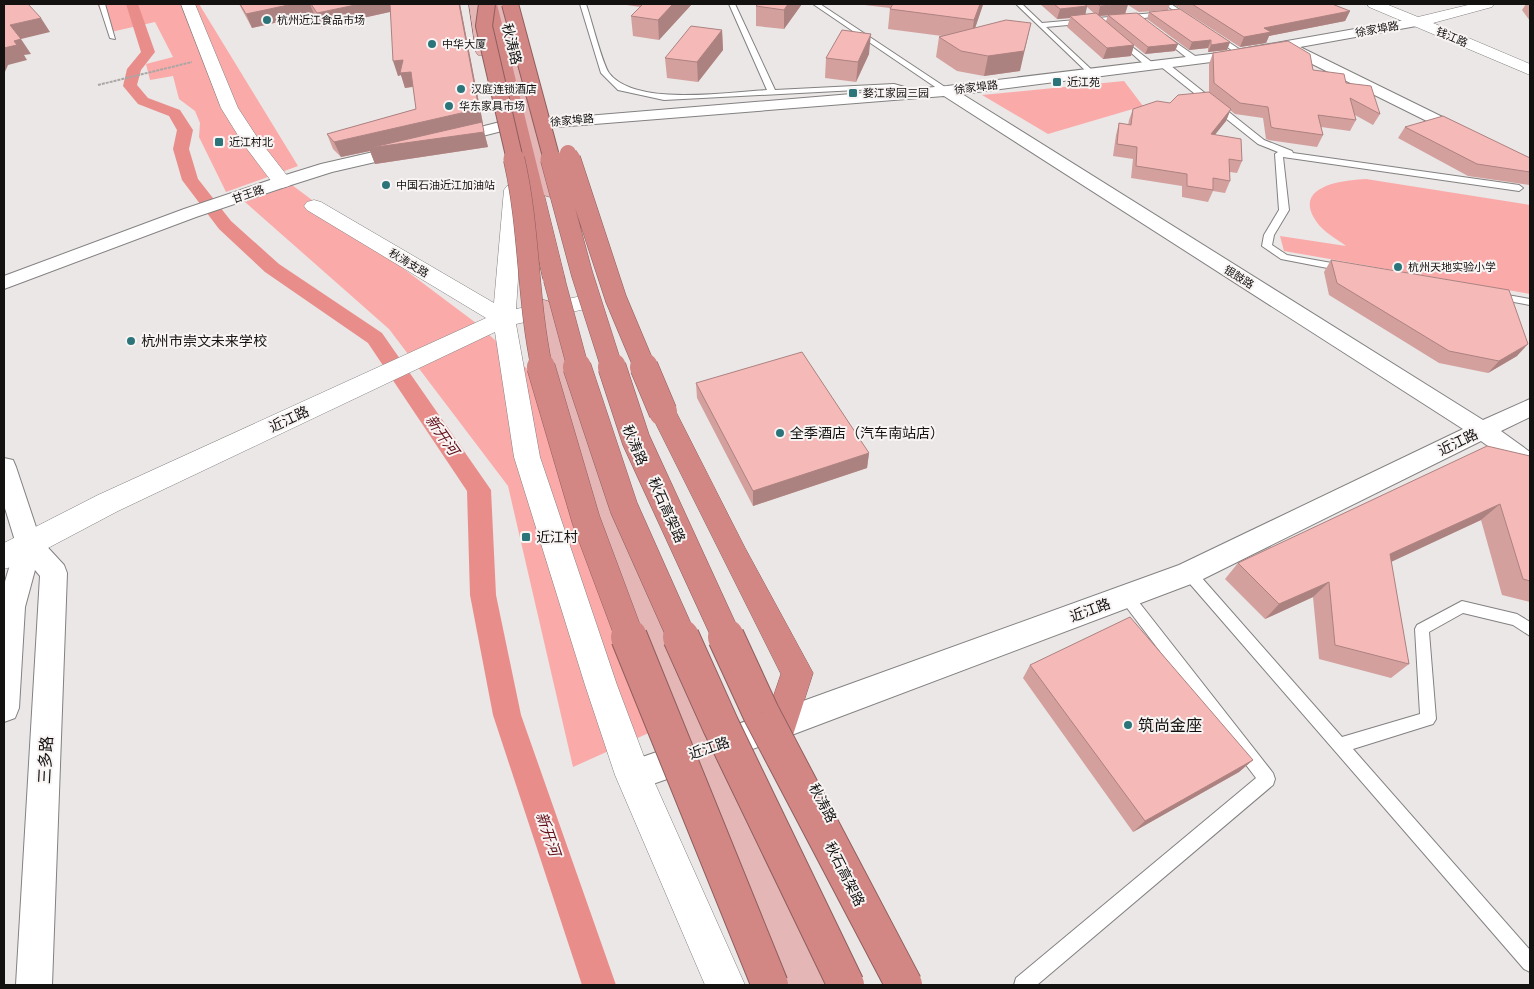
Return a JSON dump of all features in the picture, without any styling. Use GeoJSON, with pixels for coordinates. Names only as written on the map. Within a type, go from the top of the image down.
{"type":"FeatureCollection","features":[{"type":"Feature","properties":{"kind":"highway"},"geometry":{"type":"LineString","coordinates":[[488,4],[484,26],[522,192],[536,341],[552,404],[586,520],[626,629],[770,985]]}},
{"type":"Feature","properties":{"kind":"highway"},"geometry":{"type":"LineString","coordinates":[[488,4],[567,332],[583,388],[624,508],[721,726],[846,985]]}},
{"type":"Feature","properties":{"kind":"highway","name":"秋石高架路"},"geometry":{"type":"LineString","coordinates":[[510,4],[582,274],[636,440],[761,713],[904,985]]}},
{"type":"Feature","properties":{"kind":"highway"},"geometry":{"type":"LineString","coordinates":[[516,4],[616,299],[663,412],[735,556],[798,673],[781,724]]}},
{"type":"Feature","properties":{"kind":"main road","name":"秋涛路"},"geometry":{"type":"LineString","coordinates":[[476,4],[500,127],[547,340],[586,467],[611,535],[702,751],[808,985]]}},
{"type":"Feature","properties":{"kind":"main road","name":"秋涛路"},"geometry":{"type":"LineString","coordinates":[[502,4],[532,124],[582,303],[600,358],[686,564],[781,724],[920,985]]}},
{"type":"Feature","properties":{"kind":"street"},"geometry":{"type":"LineString","coordinates":[[188,4],[210,57],[224,98],[248,138],[282,182]]}},
{"type":"Feature","properties":{"kind":"street","name":"钱江路"},"geometry":{"type":"LineString","coordinates":[[1374,4],[1418,14],[1530,70]]}},
{"type":"Feature","properties":{"kind":"street"},"geometry":{"type":"LineString","coordinates":[[1418,14],[1443,17],[1487,4]]}},
{"type":"Feature","properties":{"kind":"street","name":"徐家埠路"},"geometry":{"type":"LineString","coordinates":[[532,124],[947,91],[1241,53],[1285,45],[1418,14]]}},
{"type":"Feature","properties":{"kind":"street","name":"钱江路"},"geometry":{"type":"LineString","coordinates":[[1443,17],[1461,24]]}},
{"type":"Feature","properties":{"kind":"street"},"geometry":{"type":"LineString","coordinates":[[1285,45],[1478,141]]}},
{"type":"Feature","properties":{"kind":"street","name":"银鼓路"},"geometry":{"type":"LineString","coordinates":[[947,91],[1482,430],[1530,464]]}},
{"type":"Feature","properties":{"kind":"street","name":"甘王路"},"geometry":{"type":"LineString","coordinates":[[4,283],[190,213],[282,182],[327,168],[500,127]]}},
{"type":"Feature","properties":{"kind":"street"},"geometry":{"type":"LineString","coordinates":[[514,190],[504,319],[527,457],[600,685],[633,775],[725,985]]}},
{"type":"Feature","properties":{"kind":"street","name":"秋涛支路"},"geometry":{"type":"LineString","coordinates":[[314,206],[504,319]]}},
{"type":"Feature","properties":{"kind":"street","name":"近江路"},"geometry":{"type":"LineString","coordinates":[[16,550],[108,503],[504,319],[582,303]]}},
{"type":"Feature","properties":{"kind":"street","name":"近江路"},"geometry":{"type":"LineString","coordinates":[[633,775],[781,724],[1189,573],[1530,407]]}},
{"type":"Feature","properties":{"kind":"street","name":"三多路"},"geometry":{"type":"LineString","coordinates":[[4,467],[16,550],[54,573],[34,985]]}},
{"type":"Feature","properties":{"kind":"street"},"geometry":{"type":"LineString","coordinates":[[4,708],[16,550]]}},
{"type":"Feature","properties":{"kind":"lane"},"geometry":{"type":"LineString","coordinates":[[102,4],[113,38]]}},
{"type":"Feature","properties":{"kind":"lane"},"geometry":{"type":"LineString","coordinates":[[583,4],[605,73],[622,88],[664,98],[894,86],[918,92]]}},
{"type":"Feature","properties":{"kind":"lane"},"geometry":{"type":"LineString","coordinates":[[732,4],[772,92]]}},
{"type":"Feature","properties":{"kind":"lane"},"geometry":{"type":"LineString","coordinates":[[816,4],[947,91]]}},
{"type":"Feature","properties":{"kind":"lane"},"geometry":{"type":"LineString","coordinates":[[1019,4],[1090,73]]}},
{"type":"Feature","properties":{"kind":"lane"},"geometry":{"type":"LineString","coordinates":[[1167,4],[1195,22]]}},
{"type":"Feature","properties":{"kind":"lane"},"geometry":{"type":"LineString","coordinates":[[1126,8],[1144,22]]}},
{"type":"Feature","properties":{"kind":"lane"},"geometry":{"type":"LineString","coordinates":[[1041,25],[1180,12]]}},
{"type":"Feature","properties":{"kind":"lane"},"geometry":{"type":"LineString","coordinates":[[1089,15],[1102,26]]}},
{"type":"Feature","properties":{"kind":"lane"},"geometry":{"type":"LineString","coordinates":[[1159,33],[1195,60]]}},
{"type":"Feature","properties":{"kind":"lane"},"geometry":{"type":"LineString","coordinates":[[1211,33],[1241,53]]}},
{"type":"Feature","properties":{"kind":"lane"},"geometry":{"type":"LineString","coordinates":[[1116,37],[1261,142],[1301,157]]}},
{"type":"Feature","properties":{"kind":"lane"},"geometry":{"type":"LineString","coordinates":[[1350,269],[1284,257],[1267,246],[1269,235],[1284,210],[1279,154],[1519,188]]}},
{"type":"Feature","properties":{"kind":"lane"},"geometry":{"type":"LineString","coordinates":[[1483,294],[1530,302]]}},
{"type":"Feature","properties":{"kind":"lane"},"geometry":{"type":"LineString","coordinates":[[1189,573],[1530,963]]}},
{"type":"Feature","properties":{"kind":"lane"},"geometry":{"type":"LineString","coordinates":[[1023,985],[1267,779],[1126,596]]}},
{"type":"Feature","properties":{"kind":"lane"},"geometry":{"type":"LineString","coordinates":[[1340,745],[1428,719],[1422,629],[1462,607],[1518,620],[1530,630]]}},
{"type":"Feature","properties":{"kind":"path"},"geometry":{"type":"LineString","coordinates":[[98,85],[210,57]]}},
{"type":"Feature","properties":{"kind":"shaded area"},"geometry":{"type":"Polygon","coordinates":[[[97,4],[199,4],[298,166],[226,192],[199,137],[200,123],[195,111],[179,99],[173,76],[150,80],[146,64],[173,57],[155,22],[111,32],[97,4]]]}},
{"type":"Feature","properties":{"kind":"shaded area"},"geometry":{"type":"Polygon","coordinates":[[[1124,81],[1143,106],[1048,134],[982,95],[1124,81]]]}},
{"type":"Feature","properties":{"kind":"shaded area"},"geometry":{"type":"Polygon","coordinates":[[[1366,179],[1530,205],[1530,294],[1284,251],[1280,236],[1346,246],[1319,225],[1310,209],[1310,200],[1323,187],[1345,181],[1366,179]]]}},
{"type":"Feature","properties":{"kind":"shaded area"},"geometry":{"type":"Polygon","coordinates":[[[292,185],[476,323],[554,393],[691,714],[573,767],[508,486],[389,329],[245,202],[292,185]]]}},
{"type":"Feature","properties":{"kind":"building"},"geometry":{"type":"Polygon","coordinates":[[[4,4],[28,4],[41,18],[10,25],[21,39],[14,41],[17,45],[4,48],[4,4]]]}},
{"type":"Feature","properties":{"kind":"building"},"geometry":{"type":"Polygon","coordinates":[[[240,4],[293,4],[246,14],[240,4]]]}},
{"type":"Feature","properties":{"kind":"building"},"geometry":{"type":"Polygon","coordinates":[[[311,4],[360,4],[317,13],[311,4]]]}},
{"type":"Feature","properties":{"kind":"building"},"geometry":{"type":"Polygon","coordinates":[[[390,4],[459,4],[479,109],[334,142],[327,134],[416,109],[411,72],[400,73],[403,60],[393,61],[390,4]]]}},
{"type":"Feature","properties":{"kind":"building"},"geometry":{"type":"Polygon","coordinates":[[[643,4],[673,4],[658,20],[631,16],[643,4]]]}},
{"type":"Feature","properties":{"kind":"building"},"geometry":{"type":"Polygon","coordinates":[[[758,4],[788,4],[784,10],[756,6],[758,4]]]}},
{"type":"Feature","properties":{"kind":"building"},"geometry":{"type":"Polygon","coordinates":[[[893,4],[980,4],[974,20],[890,9],[893,4]]]}},
{"type":"Feature","properties":{"kind":"building"},"geometry":{"type":"Polygon","coordinates":[[[1054,4],[1084,4],[1087,6],[1060,9],[1054,4]]]}},
{"type":"Feature","properties":{"kind":"building"},"geometry":{"type":"Polygon","coordinates":[[[1098,4],[1125,4],[1100,6],[1098,4]]]}},
{"type":"Feature","properties":{"kind":"building"},"geometry":{"type":"Polygon","coordinates":[[[1192,4],[1332,4],[1350,11],[1264,28],[1271,32],[1244,37],[1192,4]]]}},
{"type":"Feature","properties":{"kind":"building"},"geometry":{"type":"Polygon","coordinates":[[[1180,9],[1230,42],[1211,45],[1211,40],[1192,42],[1149,12],[1180,9]]]}},
{"type":"Feature","properties":{"kind":"building"},"geometry":{"type":"Polygon","coordinates":[[[1096,13],[1134,45],[1107,48],[1070,16],[1096,13]]]}},
{"type":"Feature","properties":{"kind":"building"},"geometry":{"type":"Polygon","coordinates":[[[1137,13],[1178,44],[1148,47],[1108,15],[1137,13]]]}},
{"type":"Feature","properties":{"kind":"building"},"geometry":{"type":"Polygon","coordinates":[[[1006,20],[1031,23],[1024,51],[988,56],[961,51],[939,37],[1006,20]]]}},
{"type":"Feature","properties":{"kind":"building"},"geometry":{"type":"Polygon","coordinates":[[[691,26],[722,30],[697,62],[665,58],[691,26]]]}},
{"type":"Feature","properties":{"kind":"building"},"geometry":{"type":"Polygon","coordinates":[[[842,30],[871,34],[858,62],[826,58],[842,30]]]}},
{"type":"Feature","properties":{"kind":"building"},"geometry":{"type":"Polygon","coordinates":[[[1288,41],[1310,54],[1313,70],[1344,74],[1346,83],[1371,86],[1380,114],[1350,98],[1356,120],[1318,115],[1323,135],[1274,128],[1271,127],[1268,107],[1240,103],[1214,83],[1213,53],[1288,41]]]}},
{"type":"Feature","properties":{"kind":"building"},"geometry":{"type":"Polygon","coordinates":[[[1209,92],[1231,109],[1211,134],[1241,139],[1242,161],[1229,159],[1230,181],[1213,178],[1213,190],[1187,186],[1187,174],[1136,166],[1137,147],[1117,144],[1119,123],[1131,125],[1133,109],[1157,101],[1170,103],[1178,95],[1209,92]]]}},
{"type":"Feature","properties":{"kind":"building"},"geometry":{"type":"Polygon","coordinates":[[[1443,116],[1530,158],[1530,172],[1477,164],[1405,127],[1443,116]]]}},
{"type":"Feature","properties":{"kind":"building"},"geometry":{"type":"Polygon","coordinates":[[[482,122],[484,132],[369,148],[482,122]]]}},
{"type":"Feature","properties":{"kind":"building"},"geometry":{"type":"Polygon","coordinates":[[[1331,260],[1509,290],[1528,344],[1499,361],[1449,351],[1337,283],[1331,260]]]}},
{"type":"Feature","properties":{"kind":"building","name":"全季酒店（汽车南站店）"},"geometry":{"type":"Polygon","coordinates":[[[802,352],[869,453],[753,491],[696,383],[802,352]]]}},
{"type":"Feature","properties":{"kind":"building"},"geometry":{"type":"Polygon","coordinates":[[[1487,446],[1530,456],[1530,581],[1523,579],[1500,504],[1390,554],[1409,664],[1335,645],[1329,582],[1279,604],[1238,563],[1487,446]]]}},
{"type":"Feature","properties":{"kind":"building","name":"筑尚金座"},"geometry":{"type":"Polygon","coordinates":[[[1130,617],[1253,760],[1145,821],[1030,665],[1130,617]]]}},
{"type":"Feature","properties":{"kind":"waterway","name":"新开河"},"geometry":{"type":"LineString","coordinates":[[132,4],[148,52],[134,69],[130,86],[143,101],[175,113],[185,130],[181,149],[190,180],[225,225],[272,268],[375,338],[479,490],[483,595],[507,715],[599,985]]}},
{"type":"Feature","properties":{"kind":"place","name":"杭州近江食品市场"},"geometry":{"type":"Point","coordinates":[267,20]}},
{"type":"Feature","properties":{"kind":"place","name":"中华大厦"},"geometry":{"type":"Point","coordinates":[432,44]}},
{"type":"Feature","properties":{"kind":"place","name":"近江苑"},"geometry":{"type":"Point","coordinates":[1057,82]}},
{"type":"Feature","properties":{"kind":"place","name":"汉庭连锁酒店"},"geometry":{"type":"Point","coordinates":[461,89]}},
{"type":"Feature","properties":{"kind":"place","name":"婺江家园三园"},"geometry":{"type":"Point","coordinates":[853,93]}},
{"type":"Feature","properties":{"kind":"place","name":"华东家具市场"},"geometry":{"type":"Point","coordinates":[449,106]}},
{"type":"Feature","properties":{"kind":"place","name":"近江村北"},"geometry":{"type":"Point","coordinates":[219,142]}},
{"type":"Feature","properties":{"kind":"place","name":"中国石油近江加油站"},"geometry":{"type":"Point","coordinates":[386,185]}},
{"type":"Feature","properties":{"kind":"place","name":"杭州天地实验小学"},"geometry":{"type":"Point","coordinates":[1398,267]}},
{"type":"Feature","properties":{"kind":"place","name":"杭州市崇文未来学校"},"geometry":{"type":"Point","coordinates":[131,341]}},
{"type":"Feature","properties":{"kind":"place","name":"全季酒店（汽车南站店）"},"geometry":{"type":"Point","coordinates":[780,433]}},
{"type":"Feature","properties":{"kind":"place","name":"近江村"},"geometry":{"type":"Point","coordinates":[526,537]}},
{"type":"Feature","properties":{"kind":"place","name":"筑尚金座"},"geometry":{"type":"Point","coordinates":[1128,725]}}]}
